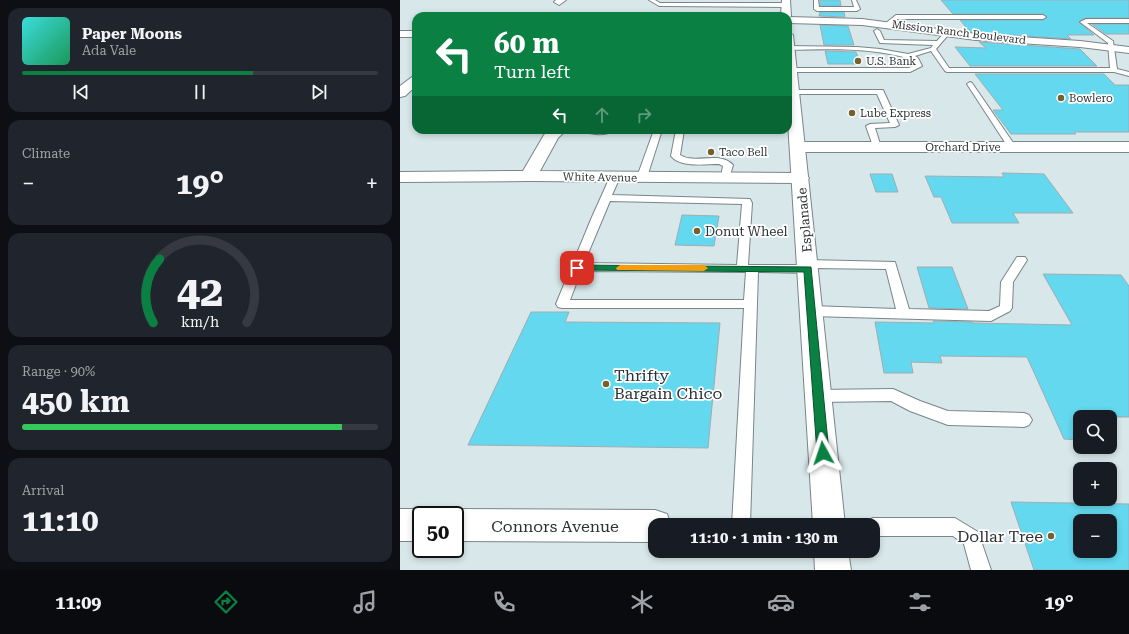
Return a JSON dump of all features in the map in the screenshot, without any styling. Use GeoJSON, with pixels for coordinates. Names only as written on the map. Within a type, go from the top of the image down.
{"type":"FeatureCollection","features":[{"type":"Feature","properties":{"kind":"street","name":"Mission Ranch Boulevard"},"geometry":{"type":"LineString","coordinates":[[792,20],[860,15],[888,24],[947,33],[1129,50]]}},
{"type":"Feature","properties":{"kind":"street"},"geometry":{"type":"LineString","coordinates":[[400,34],[412,34]]}},
{"type":"Feature","properties":{"kind":"street"},"geometry":{"type":"LineString","coordinates":[[400,93],[412,83]]}},
{"type":"Feature","properties":{"kind":"street","name":"Esplanade"},"geometry":{"type":"LineString","coordinates":[[792,102],[794,135],[800,178],[808,266],[828,518]]}},
{"type":"Feature","properties":{"kind":"street"},"geometry":{"type":"LineString","coordinates":[[529,176],[553,134]]}},
{"type":"Feature","properties":{"kind":"street","name":"Orchard Drive"},"geometry":{"type":"LineString","coordinates":[[794,135],[877,147],[1129,147]]}},
{"type":"Feature","properties":{"kind":"street","name":"White Avenue"},"geometry":{"type":"LineString","coordinates":[[400,177],[529,176],[800,178]]}},
{"type":"Feature","properties":{"kind":"street"},"geometry":{"type":"LineString","coordinates":[[400,525],[412,525]]}},
{"type":"Feature","properties":{"kind":"street","name":"Connors Avenue"},"geometry":{"type":"LineString","coordinates":[[464,526],[648,526]]}},
{"type":"Feature","properties":{"kind":"street"},"geometry":{"type":"LineString","coordinates":[[832,558],[833,570]]}},
{"type":"Feature","properties":{"kind":"lane"},"geometry":{"type":"LineString","coordinates":[[651,0],[659,4],[786,2]]}},
{"type":"Feature","properties":{"kind":"lane"},"geometry":{"type":"LineString","coordinates":[[816,0],[817,9],[860,15],[854,0]]}},
{"type":"Feature","properties":{"kind":"lane"},"geometry":{"type":"LineString","coordinates":[[888,24],[899,16],[1043,17]]}},
{"type":"Feature","properties":{"kind":"lane"},"geometry":{"type":"LineString","coordinates":[[1114,70],[1111,42],[1083,22],[1086,20],[1129,21]]}},
{"type":"Feature","properties":{"kind":"lane"},"geometry":{"type":"LineString","coordinates":[[877,31],[882,42],[938,43]]}},
{"type":"Feature","properties":{"kind":"lane"},"geometry":{"type":"LineString","coordinates":[[909,56],[932,49],[947,33]]}},
{"type":"Feature","properties":{"kind":"lane"},"geometry":{"type":"LineString","coordinates":[[792,67],[815,47],[838,47],[909,56],[916,59],[919,66],[910,70],[792,69]]}},
{"type":"Feature","properties":{"kind":"lane"},"geometry":{"type":"LineString","coordinates":[[932,49],[947,70],[1114,70],[1129,74]]}},
{"type":"Feature","properties":{"kind":"lane"},"geometry":{"type":"LineString","coordinates":[[792,70],[880,92],[894,125],[870,126],[877,147]]}},
{"type":"Feature","properties":{"kind":"lane"},"geometry":{"type":"LineString","coordinates":[[970,84],[1012,147]]}},
{"type":"Feature","properties":{"kind":"lane"},"geometry":{"type":"LineString","coordinates":[[642,177],[657,134]]}},
{"type":"Feature","properties":{"kind":"lane"},"geometry":{"type":"LineString","coordinates":[[679,134],[675,156],[678,159],[721,161],[728,165],[726,178]]}},
{"type":"Feature","properties":{"kind":"lane"},"geometry":{"type":"LineString","coordinates":[[616,177],[562,304],[751,304]]}},
{"type":"Feature","properties":{"kind":"lane"},"geometry":{"type":"LineString","coordinates":[[606,198],[746,201],[747,203],[747,268],[751,304],[741,518]]}},
{"type":"Feature","properties":{"kind":"lane"},"geometry":{"type":"LineString","coordinates":[[811,312],[992,316],[1006,308],[1007,282],[1022,260]]}},
{"type":"Feature","properties":{"kind":"lane"},"geometry":{"type":"LineString","coordinates":[[577,268],[747,268],[891,265],[904,314]]}},
{"type":"Feature","properties":{"kind":"lane"},"geometry":{"type":"LineString","coordinates":[[818,396],[893,395],[915,406],[948,418],[1024,420]]}},
{"type":"Feature","properties":{"kind":"lane"},"geometry":{"type":"LineString","coordinates":[[880,527],[955,527],[972,538],[980,570]]}},
{"type":"Feature","properties":{"kind":"building"},"geometry":{"type":"Polygon","coordinates":[[[820,0],[840,0],[841,6],[820,6],[820,0]]]}},
{"type":"Feature","properties":{"kind":"building"},"geometry":{"type":"Polygon","coordinates":[[[941,0],[1129,0],[1129,18],[1085,18],[1079,22],[1094,35],[1067,35],[1071,39],[976,33],[970,32],[960,20],[1043,20],[1047,17],[1043,14],[953,14],[941,0]]]}},
{"type":"Feature","properties":{"kind":"building"},"geometry":{"type":"Polygon","coordinates":[[[820,12],[844,12],[845,17],[819,16],[820,12]]]}},
{"type":"Feature","properties":{"kind":"building"},"geometry":{"type":"Polygon","coordinates":[[[1092,24],[1129,24],[1129,34],[1106,34],[1092,24]]]}},
{"type":"Feature","properties":{"kind":"building"},"geometry":{"type":"Polygon","coordinates":[[[820,25],[848,26],[854,45],[824,45],[820,25]]]}},
{"type":"Feature","properties":{"kind":"building"},"geometry":{"type":"Polygon","coordinates":[[[979,42],[1080,49],[1097,66],[970,66],[955,47],[986,48],[979,42]]]}},
{"type":"Feature","properties":{"kind":"building"},"geometry":{"type":"Polygon","coordinates":[[[825,51],[856,52],[861,64],[828,64],[825,51]]]}},
{"type":"Feature","properties":{"kind":"building","name":"Bowlero"},"geometry":{"type":"Polygon","coordinates":[[[975,74],[1104,74],[1115,85],[1129,85],[1129,132],[1011,134],[993,110],[1003,110],[975,74]]]}},
{"type":"Feature","properties":{"kind":"building"},"geometry":{"type":"Polygon","coordinates":[[[1002,173],[1044,174],[1073,213],[1013,213],[1019,223],[952,223],[941,197],[934,197],[925,176],[1004,177],[1002,173]]]}},
{"type":"Feature","properties":{"kind":"building"},"geometry":{"type":"Polygon","coordinates":[[[870,174],[892,174],[898,192],[876,192],[870,174]]]}},
{"type":"Feature","properties":{"kind":"building","name":"Donut Wheel"},"geometry":{"type":"Polygon","coordinates":[[[682,215],[719,216],[714,246],[675,245],[682,215]]]}},
{"type":"Feature","properties":{"kind":"building"},"geometry":{"type":"Polygon","coordinates":[[[917,267],[952,267],[968,309],[929,308],[917,267]]]}},
{"type":"Feature","properties":{"kind":"building"},"geometry":{"type":"Polygon","coordinates":[[[1043,274],[1121,275],[1129,286],[1129,417],[1117,417],[1117,410],[1073,410],[1073,440],[1064,439],[1027,357],[940,356],[942,363],[911,362],[913,373],[884,373],[875,322],[934,323],[933,321],[1072,325],[1043,274]]]}},
{"type":"Feature","properties":{"kind":"building","name":"Thrifty Bargain Chico"},"geometry":{"type":"Polygon","coordinates":[[[531,312],[569,312],[565,322],[720,323],[708,448],[468,445],[531,312]]]}},
{"type":"Feature","properties":{"kind":"building","name":"Dollar Tree"},"geometry":{"type":"Polygon","coordinates":[[[1011,502],[1073,503],[1073,506],[1117,506],[1117,504],[1129,504],[1129,570],[1034,570],[1011,502]]]}},
{"type":"Feature","properties":{"kind":"slow traffic"},"geometry":{"type":"LineString","coordinates":[[620,268],[704,268]]}},
{"type":"Feature","properties":{"kind":"place","name":"U.S. Bank"},"geometry":{"type":"Point","coordinates":[858,61]}},
{"type":"Feature","properties":{"kind":"place","name":"Bowlero"},"geometry":{"type":"Point","coordinates":[1061,98]}},
{"type":"Feature","properties":{"kind":"place","name":"Lube Express"},"geometry":{"type":"Point","coordinates":[852,113]}},
{"type":"Feature","properties":{"kind":"place","name":"Taco Bell"},"geometry":{"type":"Point","coordinates":[711,152]}},
{"type":"Feature","properties":{"kind":"place","name":"Donut Wheel"},"geometry":{"type":"Point","coordinates":[697,231]}},
{"type":"Feature","properties":{"kind":"place","name":"Thrifty Bargain Chico"},"geometry":{"type":"Point","coordinates":[606,384]}},
{"type":"Feature","properties":{"kind":"place","name":"Dollar Tree"},"geometry":{"type":"Point","coordinates":[1051,536]}},
{"type":"Feature","properties":{"kind":"route"},"geometry":{"type":"LineString","coordinates":[[577,268],[808,269],[823,453]]}}]}
